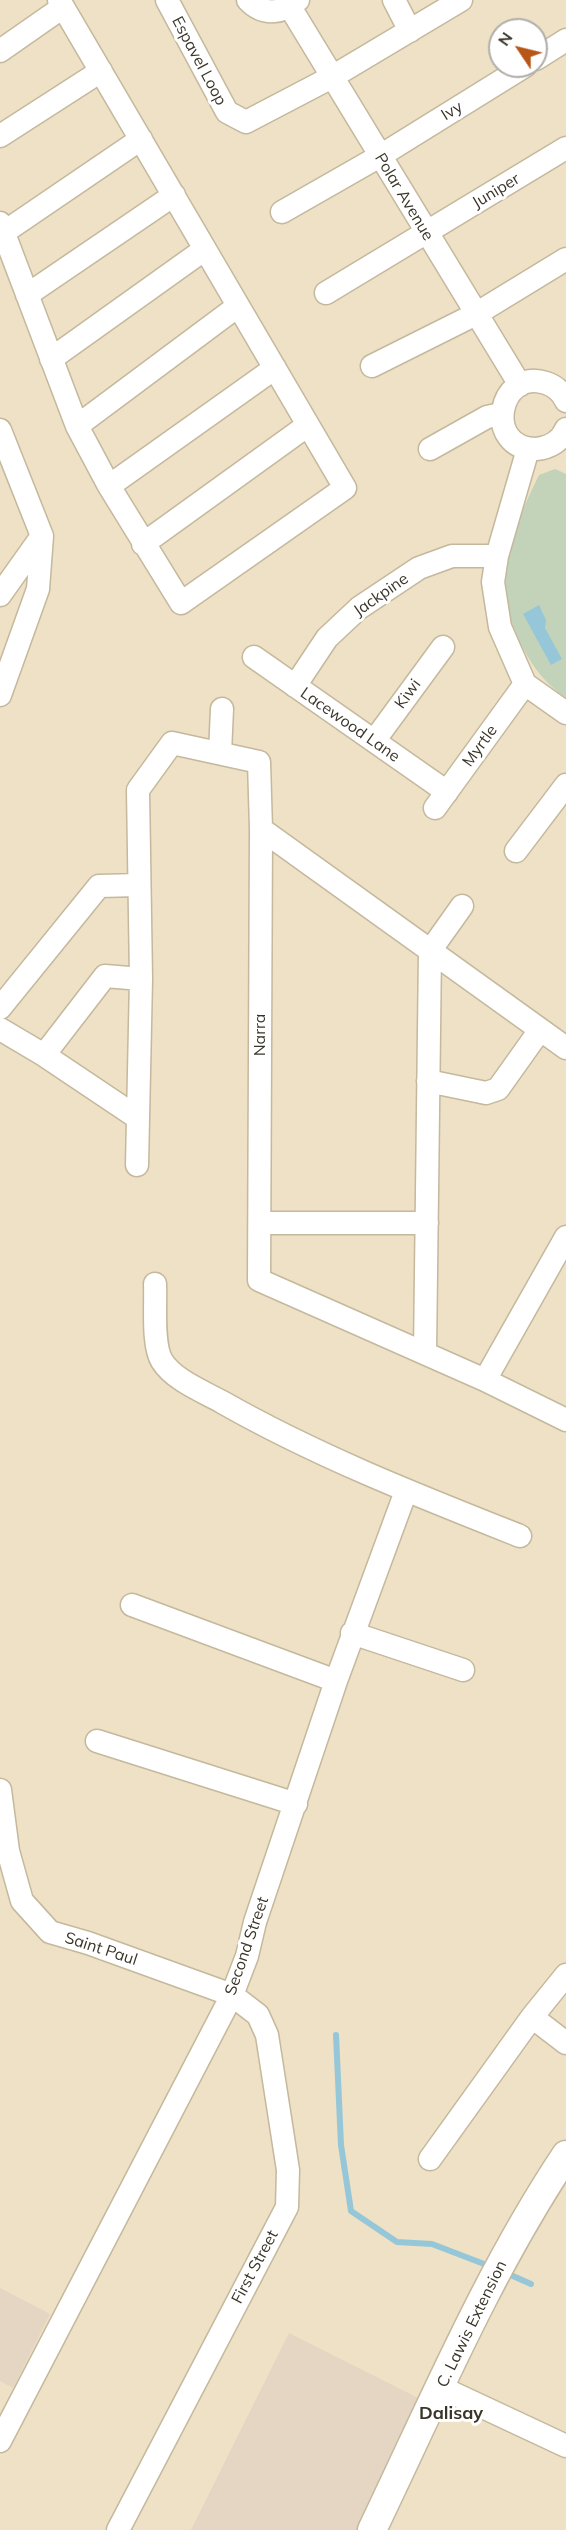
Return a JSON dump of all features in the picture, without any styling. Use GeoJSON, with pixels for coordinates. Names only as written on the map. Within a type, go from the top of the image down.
{"type":"FeatureCollection","features":[{"type":"Feature","properties":{"kind":"street","name":"Espavel Loop"},"geometry":{"type":"LineString","coordinates":[[167,0],[227,112],[246,122],[332,77]]}},
{"type":"Feature","properties":{"kind":"street"},"geometry":{"type":"LineString","coordinates":[[248,0],[265,12],[278,12],[294,4]]}},
{"type":"Feature","properties":{"kind":"street"},"geometry":{"type":"LineString","coordinates":[[394,0],[410,31]]}},
{"type":"Feature","properties":{"kind":"street"},"geometry":{"type":"LineString","coordinates":[[332,77],[461,0]]}},
{"type":"Feature","properties":{"kind":"street"},"geometry":{"type":"LineString","coordinates":[[0,51],[61,3],[345,488],[181,603],[143,544],[77,426],[2,228],[141,140]]}},
{"type":"Feature","properties":{"kind":"street","name":"Polar Avenue"},"geometry":{"type":"LineString","coordinates":[[294,4],[332,77],[520,385]]}},
{"type":"Feature","properties":{"kind":"street"},"geometry":{"type":"LineString","coordinates":[[548,51],[566,40]]}},
{"type":"Feature","properties":{"kind":"street"},"geometry":{"type":"LineString","coordinates":[[0,136],[101,71]]}},
{"type":"Feature","properties":{"kind":"street","name":"Ivy"},"geometry":{"type":"LineString","coordinates":[[282,212],[380,156],[506,78]]}},
{"type":"Feature","properties":{"kind":"street","name":"Juniper"},"geometry":{"type":"LineString","coordinates":[[326,292],[566,148]]}},
{"type":"Feature","properties":{"kind":"street"},"geometry":{"type":"LineString","coordinates":[[27,295],[174,195]]}},
{"type":"Feature","properties":{"kind":"street"},"geometry":{"type":"LineString","coordinates":[[51,359],[205,249]]}},
{"type":"Feature","properties":{"kind":"street"},"geometry":{"type":"LineString","coordinates":[[372,366],[476,314],[566,259]]}},
{"type":"Feature","properties":{"kind":"street"},"geometry":{"type":"LineString","coordinates":[[77,426],[238,306]]}},
{"type":"Feature","properties":{"kind":"street"},"geometry":{"type":"LineString","coordinates":[[109,486],[275,368]]}},
{"type":"Feature","properties":{"kind":"street"},"geometry":{"type":"LineString","coordinates":[[563,443],[528,449],[517,444],[508,436],[501,414],[510,392],[532,381],[544,382],[555,387],[565,398]]}},
{"type":"Feature","properties":{"kind":"street"},"geometry":{"type":"LineString","coordinates":[[430,449],[487,417],[501,414]]}},
{"type":"Feature","properties":{"kind":"street"},"geometry":{"type":"LineString","coordinates":[[143,544],[308,425]]}},
{"type":"Feature","properties":{"kind":"street"},"geometry":{"type":"LineString","coordinates":[[0,695],[39,589],[42,536],[1,437]]}},
{"type":"Feature","properties":{"kind":"street"},"geometry":{"type":"LineString","coordinates":[[528,449],[497,556],[494,582],[500,627],[525,684],[566,713]]}},
{"type":"Feature","properties":{"kind":"street"},"geometry":{"type":"LineString","coordinates":[[0,595],[42,536]]}},
{"type":"Feature","properties":{"kind":"street","name":"Jackpine"},"geometry":{"type":"LineString","coordinates":[[295,686],[327,638],[359,608],[419,568],[452,556],[497,556]]}},
{"type":"Feature","properties":{"kind":"street","name":"Kiwi"},"geometry":{"type":"LineString","coordinates":[[374,741],[443,647]]}},
{"type":"Feature","properties":{"kind":"street","name":"Lacewood Lane"},"geometry":{"type":"LineString","coordinates":[[254,657],[374,741],[441,800]]}},
{"type":"Feature","properties":{"kind":"street","name":"Myrtle"},"geometry":{"type":"LineString","coordinates":[[441,800],[525,684]]}},
{"type":"Feature","properties":{"kind":"street"},"geometry":{"type":"LineString","coordinates":[[137,1165],[141,979],[138,790],[172,744],[220,753],[222,709]]}},
{"type":"Feature","properties":{"kind":"street","name":"Narra"},"geometry":{"type":"LineString","coordinates":[[220,753],[259,762],[261,829],[259,1280],[485,1380],[566,1420]]}},
{"type":"Feature","properties":{"kind":"street"},"geometry":{"type":"LineString","coordinates":[[516,851],[566,786]]}},
{"type":"Feature","properties":{"kind":"street"},"geometry":{"type":"LineString","coordinates":[[261,829],[566,1048]]}},
{"type":"Feature","properties":{"kind":"street"},"geometry":{"type":"LineString","coordinates":[[0,1008],[99,886],[138,885]]}},
{"type":"Feature","properties":{"kind":"street"},"geometry":{"type":"LineString","coordinates":[[425,1353],[430,951],[462,906]]}},
{"type":"Feature","properties":{"kind":"street"},"geometry":{"type":"LineString","coordinates":[[44,1055],[105,976],[141,979]]}},
{"type":"Feature","properties":{"kind":"street"},"geometry":{"type":"LineString","coordinates":[[0,1029],[44,1055],[138,1118]]}},
{"type":"Feature","properties":{"kind":"street"},"geometry":{"type":"LineString","coordinates":[[428,1081],[486,1093],[493,1092],[498,1089],[540,1030]]}},
{"type":"Feature","properties":{"kind":"street"},"geometry":{"type":"LineString","coordinates":[[260,1223],[427,1223]]}},
{"type":"Feature","properties":{"kind":"street"},"geometry":{"type":"LineString","coordinates":[[485,1380],[566,1237]]}},
{"type":"Feature","properties":{"kind":"street"},"geometry":{"type":"LineString","coordinates":[[155,1284],[157,1347],[161,1360],[177,1376],[249,1417],[406,1491],[520,1536]]}},
{"type":"Feature","properties":{"kind":"street","name":"Second Street"},"geometry":{"type":"LineString","coordinates":[[0,2441],[231,1995],[247,1956],[255,1922],[352,1633],[406,1491]]}},
{"type":"Feature","properties":{"kind":"street"},"geometry":{"type":"LineString","coordinates":[[132,1605],[336,1681]]}},
{"type":"Feature","properties":{"kind":"street"},"geometry":{"type":"LineString","coordinates":[[352,1633],[463,1670]]}},
{"type":"Feature","properties":{"kind":"street"},"geometry":{"type":"LineString","coordinates":[[97,1741],[296,1804]]}},
{"type":"Feature","properties":{"kind":"street","name":"Saint Paul"},"geometry":{"type":"LineString","coordinates":[[0,1790],[8,1851],[22,1901],[50,1932],[88,1943],[231,1995]]}},
{"type":"Feature","properties":{"kind":"street"},"geometry":{"type":"LineString","coordinates":[[430,2159],[532,2017],[566,1975]]}},
{"type":"Feature","properties":{"kind":"street","name":"First Street"},"geometry":{"type":"LineString","coordinates":[[118,2530],[287,2206],[288,2170],[267,2035],[258,2014],[231,1995]]}},
{"type":"Feature","properties":{"kind":"street"},"geometry":{"type":"LineString","coordinates":[[532,2017],[566,2043]]}},
{"type":"Feature","properties":{"kind":"street","name":"C. Lawis Extension"},"geometry":{"type":"LineString","coordinates":[[372,2530],[513,2242],[537,2199],[566,2155]]}},
{"type":"Feature","properties":{"kind":"street"},"geometry":{"type":"LineString","coordinates":[[440,2388],[566,2446]]}},
{"type":"Feature","properties":{"kind":"shaded area"},"geometry":{"type":"Polygon","coordinates":[[[0,2288],[50,2314],[13,2388],[0,2381],[0,2288]]]}},
{"type":"Feature","properties":{"kind":"shaded area"},"geometry":{"type":"Polygon","coordinates":[[[289,2333],[424,2401],[366,2530],[191,2530],[289,2333]]]}},
{"type":"Feature","properties":{"kind":"green space"},"geometry":{"type":"Polygon","coordinates":[[[555,469],[566,474],[566,698],[552,687],[531,661],[512,624],[507,602],[508,559],[520,517],[539,475],[555,469]]]}},
{"type":"Feature","properties":{"kind":"water"},"geometry":{"type":"Polygon","coordinates":[[[539,605],[546,620],[545,628],[562,659],[551,665],[523,614],[539,605]]]}},
{"type":"Feature","properties":{"kind":"waterway"},"geometry":{"type":"LineString","coordinates":[[336,2035],[341,2145],[351,2211],[397,2242],[432,2244],[492,2267]]}},
{"type":"Feature","properties":{"kind":"waterway"},"geometry":{"type":"LineString","coordinates":[[504,2272],[531,2284]]}},
{"type":"Feature","properties":{"kind":"district","name":"Dalisay"},"geometry":{"type":"Point","coordinates":[451,2414]}}]}
